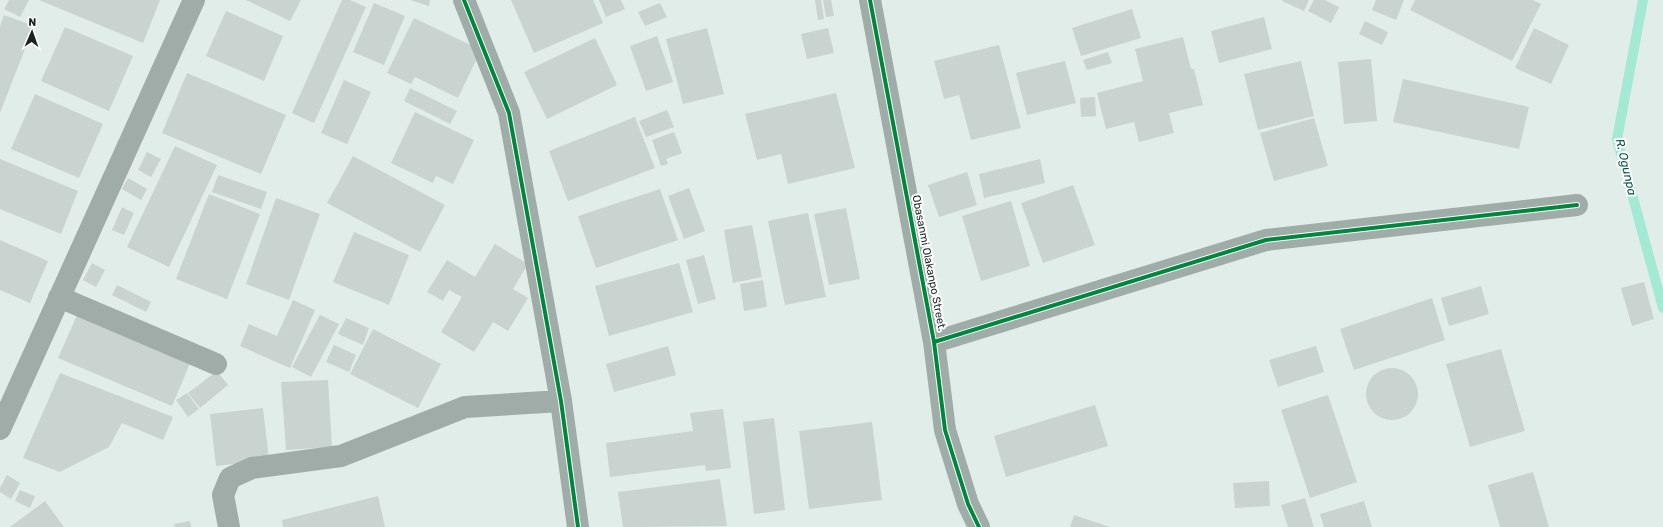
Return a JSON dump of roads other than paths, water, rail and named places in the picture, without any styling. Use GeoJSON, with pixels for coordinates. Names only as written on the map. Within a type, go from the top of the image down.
{"type":"FeatureCollection","features":[{"type":"Feature","properties":{"kind":"street"},"geometry":{"type":"LineString","coordinates":[[1,425],[194,0]]}},
{"type":"Feature","properties":{"kind":"street"},"geometry":{"type":"LineString","coordinates":[[464,0],[509,112],[561,401],[578,527]]}},
{"type":"Feature","properties":{"kind":"street","name":"Obasanmi Olakanpo Street."},"geometry":{"type":"LineString","coordinates":[[870,0],[934,342],[945,430],[968,504],[979,527]]}},
{"type":"Feature","properties":{"kind":"street"},"geometry":{"type":"LineString","coordinates":[[934,342],[1266,240],[1577,205]]}},
{"type":"Feature","properties":{"kind":"street"},"geometry":{"type":"LineString","coordinates":[[60,296],[216,364]]}},
{"type":"Feature","properties":{"kind":"street"},"geometry":{"type":"LineString","coordinates":[[229,527],[223,495],[230,478],[252,468],[341,456],[465,407],[561,401]]}},
{"type":"Feature","properties":{"kind":"waterway","name":"R. Ogunpa"},"geometry":{"type":"LineString","coordinates":[[1643,0],[1617,139],[1663,308]]}}]}
